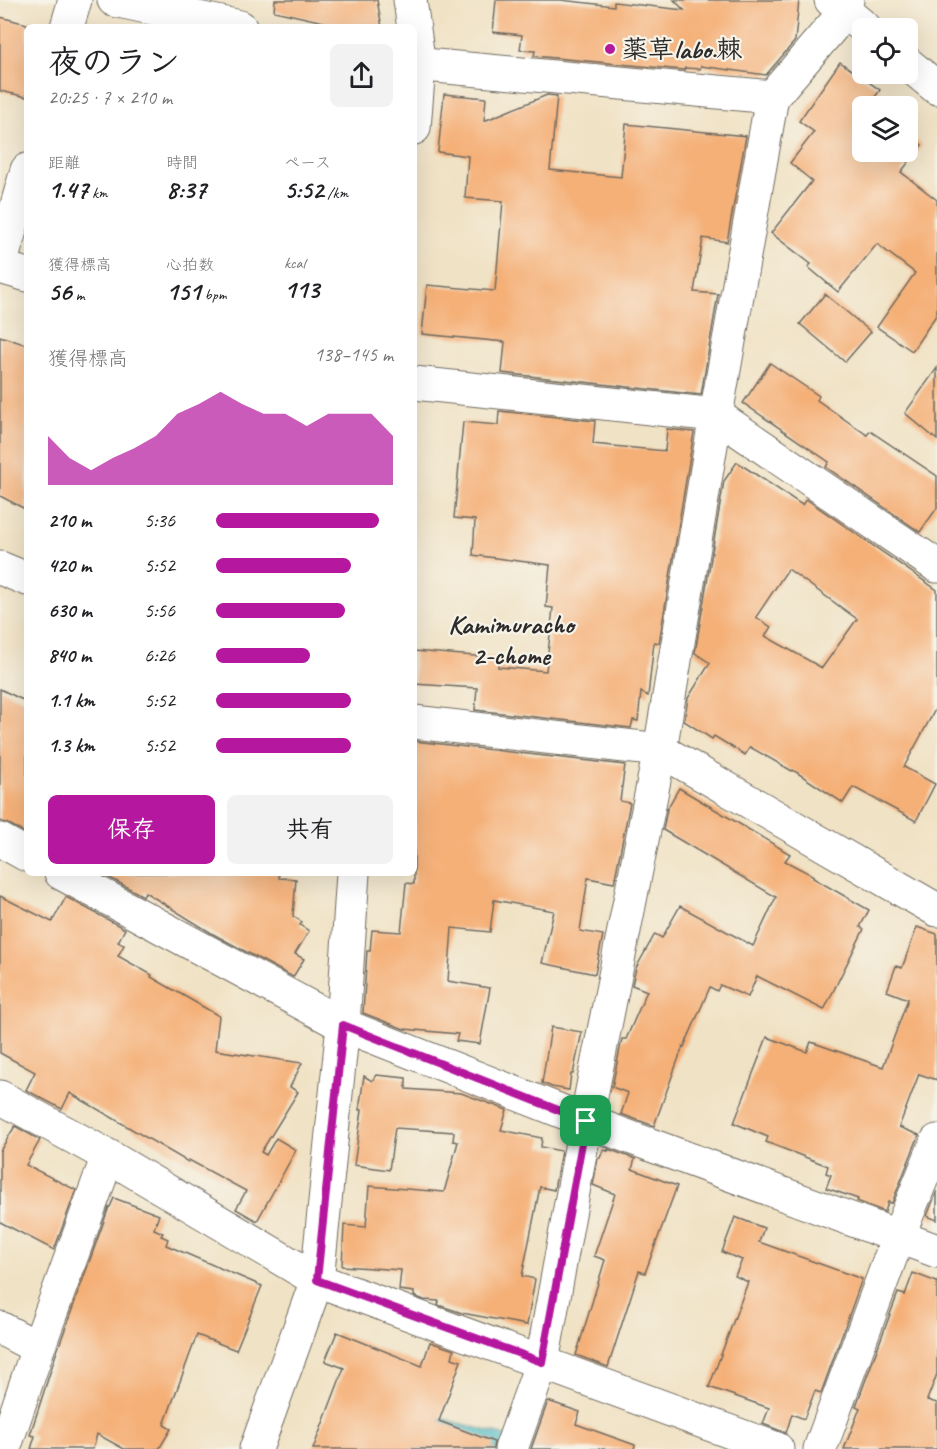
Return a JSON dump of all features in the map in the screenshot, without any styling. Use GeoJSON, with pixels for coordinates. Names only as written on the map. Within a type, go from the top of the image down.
{"type":"FeatureCollection","features":[{"type":"Feature","properties":{"kind":"street"},"geometry":{"type":"LineString","coordinates":[[68,24],[75,0]]}},
{"type":"Feature","properties":{"kind":"street"},"geometry":{"type":"LineString","coordinates":[[114,0],[226,24]]}},
{"type":"Feature","properties":{"kind":"street"},"geometry":{"type":"LineString","coordinates":[[411,0],[413,24]]}},
{"type":"Feature","properties":{"kind":"street"},"geometry":{"type":"LineString","coordinates":[[511,1449],[542,1362],[586,1121],[660,750],[772,97],[847,10]]}},
{"type":"Feature","properties":{"kind":"street"},"geometry":{"type":"LineString","coordinates":[[417,65],[772,97]]}},
{"type":"Feature","properties":{"kind":"street"},"geometry":{"type":"LineString","coordinates":[[918,72],[937,88]]}},
{"type":"Feature","properties":{"kind":"street"},"geometry":{"type":"LineString","coordinates":[[24,181],[0,266],[24,273]]}},
{"type":"Feature","properties":{"kind":"street"},"geometry":{"type":"LineString","coordinates":[[417,383],[716,415],[933,555]]}},
{"type":"Feature","properties":{"kind":"street"},"geometry":{"type":"LineString","coordinates":[[0,568],[24,578]]}},
{"type":"Feature","properties":{"kind":"street"},"geometry":{"type":"LineString","coordinates":[[417,722],[660,750],[937,910]]}},
{"type":"Feature","properties":{"kind":"street"},"geometry":{"type":"LineString","coordinates":[[0,840],[24,853]]}},
{"type":"Feature","properties":{"kind":"street"},"geometry":{"type":"LineString","coordinates":[[67,876],[343,1025],[586,1121],[937,1251]]}},
{"type":"Feature","properties":{"kind":"street"},"geometry":{"type":"LineString","coordinates":[[255,1449],[317,1280],[343,1025],[353,876]]}},
{"type":"Feature","properties":{"kind":"street"},"geometry":{"type":"LineString","coordinates":[[0,1097],[108,1156],[317,1280],[777,1449]]}},
{"type":"Feature","properties":{"kind":"street"},"geometry":{"type":"LineString","coordinates":[[820,1449],[898,1237],[937,1141]]}},
{"type":"Feature","properties":{"kind":"street"},"geometry":{"type":"LineString","coordinates":[[4,1449],[108,1156]]}},
{"type":"Feature","properties":{"kind":"street"},"geometry":{"type":"LineString","coordinates":[[0,1328],[38,1348]]}},
{"type":"Feature","properties":{"kind":"water"},"geometry":{"type":"Polygon","coordinates":[[[437,1417],[553,1449],[407,1449],[437,1417]]]}},
{"type":"Feature","properties":{"kind":"building"},"geometry":{"type":"Polygon","coordinates":[[[275,0],[377,0],[381,24],[332,24],[274,11],[275,0]]]}},
{"type":"Feature","properties":{"kind":"building"},"geometry":{"type":"Polygon","coordinates":[[[496,0],[560,0],[614,6],[614,2],[684,10],[674,0],[799,0],[795,41],[766,75],[701,66],[700,69],[685,68],[684,70],[534,56],[535,51],[520,50],[522,35],[493,32],[496,0]]]}},
{"type":"Feature","properties":{"kind":"building"},"geometry":{"type":"Polygon","coordinates":[[[0,17],[27,24],[24,24],[24,96],[0,91],[0,17]]]}},
{"type":"Feature","properties":{"kind":"building"},"geometry":{"type":"Polygon","coordinates":[[[840,62],[852,70],[852,84],[871,84],[880,90],[876,96],[852,96],[852,162],[909,162],[901,172],[937,200],[937,314],[912,351],[877,327],[915,273],[877,244],[838,292],[808,267],[811,264],[771,233],[812,181],[790,163],[814,132],[799,121],[840,62]]]}},
{"type":"Feature","properties":{"kind":"building"},"geometry":{"type":"Polygon","coordinates":[[[444,94],[486,98],[484,121],[547,95],[557,96],[550,170],[621,177],[626,124],[746,136],[727,242],[703,238],[694,292],[718,294],[701,395],[502,373],[505,342],[422,334],[427,285],[495,291],[503,201],[465,198],[468,156],[438,152],[444,94]]]}},
{"type":"Feature","properties":{"kind":"building"},"geometry":{"type":"Polygon","coordinates":[[[825,294],[871,332],[845,362],[800,324],[825,294]]]}},
{"type":"Feature","properties":{"kind":"building"},"geometry":{"type":"Polygon","coordinates":[[[0,336],[24,344],[24,508],[0,496],[0,336]]]}},
{"type":"Feature","properties":{"kind":"building"},"geometry":{"type":"Polygon","coordinates":[[[770,363],[819,396],[817,400],[867,435],[870,431],[937,476],[937,508],[920,532],[826,467],[829,462],[743,403],[770,363]]]}},
{"type":"Feature","properties":{"kind":"building"},"geometry":{"type":"Polygon","coordinates":[[[937,368],[937,440],[905,413],[937,368]]]}},
{"type":"Feature","properties":{"kind":"building"},"geometry":{"type":"Polygon","coordinates":[[[499,411],[595,421],[593,444],[665,451],[667,429],[694,432],[659,643],[654,642],[648,696],[641,692],[638,721],[633,720],[631,728],[475,710],[477,688],[417,684],[417,651],[499,658],[498,667],[546,671],[553,608],[546,607],[550,565],[473,555],[475,520],[454,518],[463,422],[498,425],[499,411]]]}},
{"type":"Feature","properties":{"kind":"building"},"geometry":{"type":"Polygon","coordinates":[[[737,462],[802,505],[806,499],[937,590],[937,706],[904,767],[935,784],[916,821],[853,787],[843,803],[793,770],[750,747],[745,755],[714,736],[712,739],[684,721],[688,698],[710,663],[695,653],[724,481],[737,462]],[[788,569],[756,617],[771,627],[765,636],[822,668],[857,619],[788,569]]]}},
{"type":"Feature","properties":{"kind":"building"},"geometry":{"type":"Polygon","coordinates":[[[0,689],[24,701],[24,832],[0,821],[0,689]]]}},
{"type":"Feature","properties":{"kind":"building"},"geometry":{"type":"Polygon","coordinates":[[[417,741],[625,765],[620,801],[630,803],[614,883],[588,878],[580,931],[603,935],[595,974],[542,963],[554,911],[494,900],[490,932],[452,928],[448,981],[490,988],[480,1044],[456,1041],[458,1034],[404,1029],[363,1013],[367,951],[370,951],[372,930],[401,932],[406,883],[414,884],[414,876],[417,876],[417,741]]]}},
{"type":"Feature","properties":{"kind":"building"},"geometry":{"type":"Polygon","coordinates":[[[679,788],[790,854],[785,861],[869,910],[860,927],[864,929],[824,1010],[757,976],[748,997],[720,985],[717,991],[710,987],[683,1046],[654,1126],[621,1114],[628,1093],[612,1087],[622,1039],[626,1039],[647,991],[632,985],[636,968],[655,934],[662,938],[680,906],[753,946],[776,897],[663,830],[667,809],[679,788]]]}},
{"type":"Feature","properties":{"kind":"building"},"geometry":{"type":"Polygon","coordinates":[[[106,876],[279,876],[279,878],[296,879],[293,916],[309,931],[295,954],[304,959],[293,977],[213,934],[145,892],[143,896],[106,876]]]}},
{"type":"Feature","properties":{"kind":"building"},"geometry":{"type":"Polygon","coordinates":[[[0,896],[52,922],[66,897],[125,929],[118,942],[124,945],[118,956],[219,1016],[215,1050],[302,1063],[290,1087],[298,1092],[261,1152],[266,1155],[276,1138],[296,1150],[257,1221],[236,1209],[246,1191],[189,1160],[188,1162],[70,1093],[62,1109],[26,1090],[35,1072],[0,1053],[0,896]]]}},
{"type":"Feature","properties":{"kind":"building"},"geometry":{"type":"Polygon","coordinates":[[[917,927],[937,934],[937,1080],[919,1074],[899,1127],[919,1135],[892,1203],[888,1202],[885,1212],[857,1201],[858,1199],[826,1188],[831,1175],[826,1173],[828,1166],[766,1142],[768,1137],[734,1123],[767,1037],[807,1052],[811,1042],[883,1067],[908,999],[887,991],[896,966],[902,968],[917,927]]]}},
{"type":"Feature","properties":{"kind":"building"},"geometry":{"type":"Polygon","coordinates":[[[551,1027],[582,1032],[569,1090],[542,1083],[551,1027]]]}},
{"type":"Feature","properties":{"kind":"building"},"geometry":{"type":"Polygon","coordinates":[[[376,1075],[406,1078],[406,1089],[461,1093],[507,1110],[501,1130],[542,1138],[541,1147],[561,1151],[554,1190],[540,1187],[522,1276],[535,1279],[527,1325],[462,1313],[438,1305],[439,1301],[424,1300],[414,1296],[414,1292],[399,1290],[401,1270],[342,1266],[344,1225],[366,1227],[369,1186],[444,1192],[458,1142],[453,1141],[454,1132],[395,1128],[389,1170],[354,1165],[362,1110],[359,1110],[364,1076],[372,1081],[376,1075]]]}},
{"type":"Feature","properties":{"kind":"building"},"geometry":{"type":"Polygon","coordinates":[[[15,1126],[40,1140],[26,1165],[76,1190],[54,1250],[0,1222],[0,1151],[15,1126]]]}},
{"type":"Feature","properties":{"kind":"building"},"geometry":{"type":"Polygon","coordinates":[[[608,1149],[635,1159],[632,1169],[677,1186],[645,1273],[639,1271],[608,1367],[576,1355],[605,1260],[594,1256],[615,1194],[593,1185],[598,1158],[603,1150],[608,1151],[608,1149]]]}},
{"type":"Feature","properties":{"kind":"building"},"geometry":{"type":"Polygon","coordinates":[[[937,1191],[937,1220],[927,1216],[937,1191]]]}},
{"type":"Feature","properties":{"kind":"building"},"geometry":{"type":"Polygon","coordinates":[[[114,1198],[159,1215],[154,1229],[163,1233],[161,1236],[168,1239],[166,1245],[262,1286],[236,1350],[197,1335],[164,1425],[171,1429],[159,1449],[124,1449],[97,1434],[93,1449],[31,1449],[35,1436],[30,1435],[55,1357],[114,1198]]]}},
{"type":"Feature","properties":{"kind":"building"},"geometry":{"type":"Polygon","coordinates":[[[735,1217],[764,1228],[759,1242],[862,1279],[821,1393],[815,1391],[804,1419],[792,1414],[786,1433],[763,1424],[769,1408],[709,1387],[748,1282],[735,1276],[742,1260],[722,1252],[735,1217]]]}},
{"type":"Feature","properties":{"kind":"building"},"geometry":{"type":"Polygon","coordinates":[[[913,1273],[937,1282],[937,1374],[927,1400],[937,1403],[937,1449],[844,1449],[860,1408],[856,1406],[898,1293],[905,1295],[913,1273]]]}},
{"type":"Feature","properties":{"kind":"building"},"geometry":{"type":"Polygon","coordinates":[[[337,1332],[422,1366],[430,1342],[454,1350],[452,1358],[461,1361],[439,1421],[494,1442],[493,1449],[313,1449],[344,1368],[325,1361],[337,1332]]]}},
{"type":"Feature","properties":{"kind":"building"},"geometry":{"type":"Polygon","coordinates":[[[548,1401],[580,1412],[576,1424],[635,1445],[634,1449],[531,1449],[548,1401]]]}},
{"type":"Feature","properties":{"kind":"place","name":"薬草labo.棘"},"geometry":{"type":"Point","coordinates":[610,49]}},
{"type":"Feature","properties":{"kind":"district","name":"Kamimuracho 2-chome"},"geometry":{"type":"Point","coordinates":[511,640]}},
{"type":"Feature","properties":{"kind":"route"},"geometry":{"type":"LineString","coordinates":[[343,1025],[586,1121],[542,1362],[317,1280],[343,1025]]}}]}
